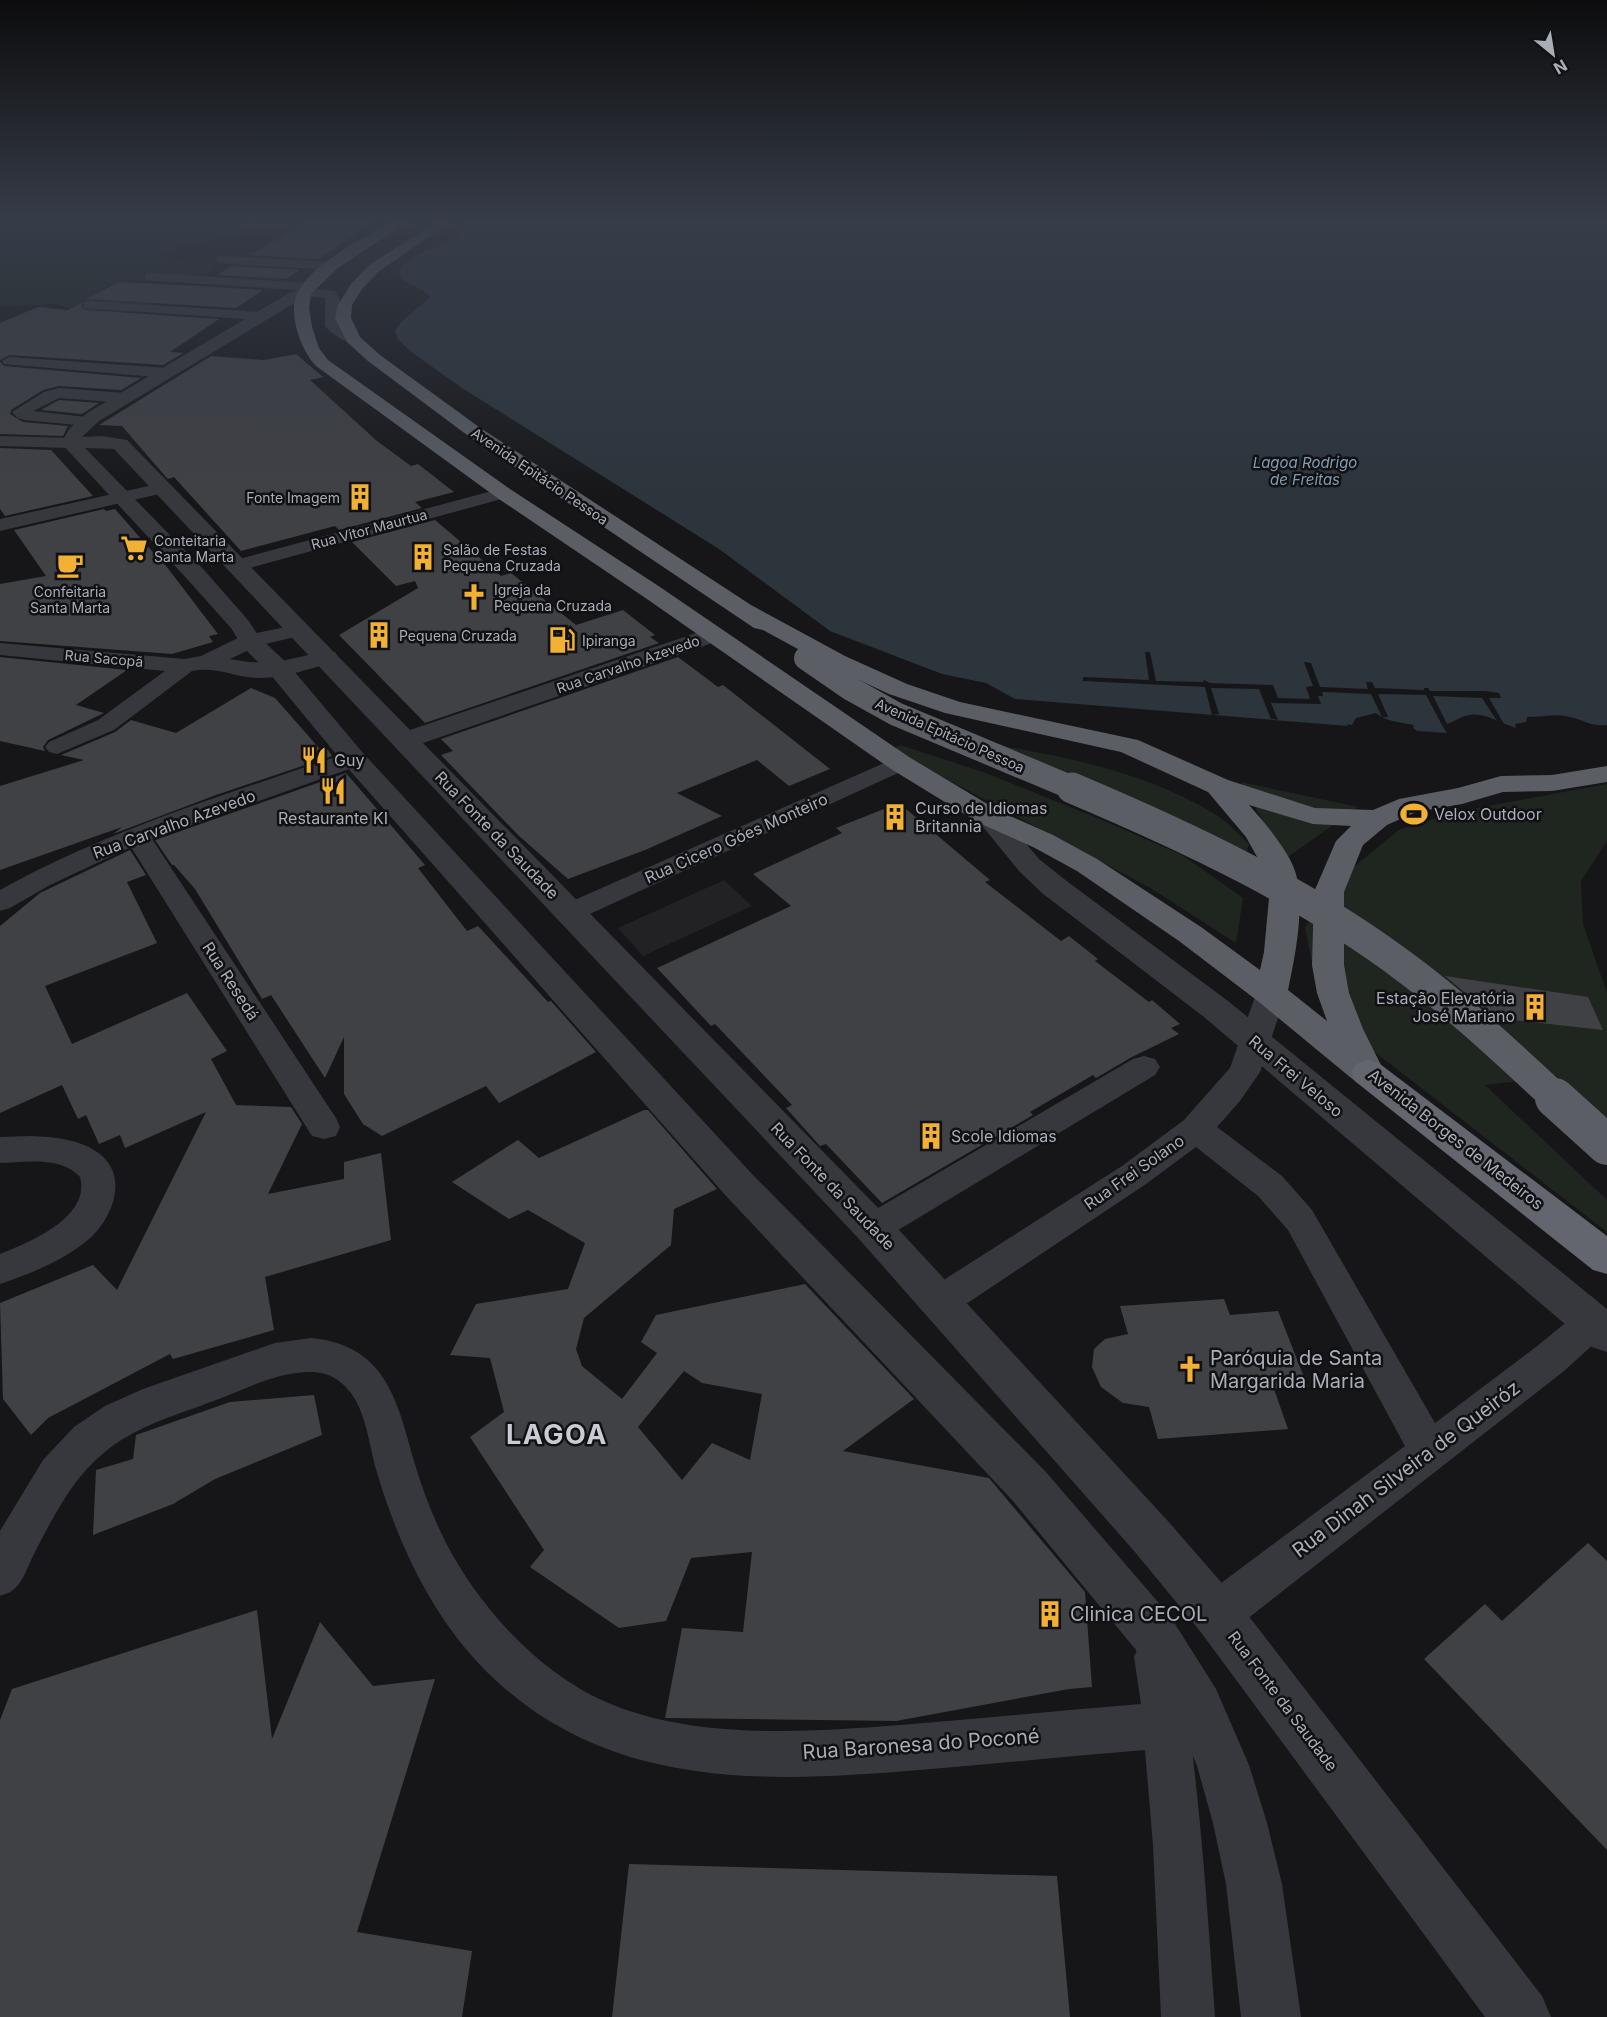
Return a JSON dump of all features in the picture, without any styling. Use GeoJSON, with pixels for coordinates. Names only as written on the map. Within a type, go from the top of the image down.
{"type":"FeatureCollection","features":[{"type":"Feature","properties":{"kind":"highway","name":"Avenida Epitácio Pessoa"},"geometry":{"type":"LineString","coordinates":[[302,314],[303,324],[313,354],[503,493],[900,763],[989,817],[1043,841],[1087,865],[1190,934],[1270,994],[1368,1073]]}},
{"type":"Feature","properties":{"kind":"highway"},"geometry":{"type":"LineString","coordinates":[[344,314],[343,318],[353,339]]}},
{"type":"Feature","properties":{"kind":"highway","name":"Avenida Epitácio Pessoa"},"geometry":{"type":"LineString","coordinates":[[353,339],[374,358],[522,465],[746,610],[806,658],[850,689],[896,714],[1122,809],[1291,892],[1404,967],[1450,1003],[1607,1145]]}},
{"type":"Feature","properties":{"kind":"highway"},"geometry":{"type":"LineString","coordinates":[[746,610],[837,661],[898,689],[954,708],[1130,746],[1218,786],[1313,816],[1377,819]]}},
{"type":"Feature","properties":{"kind":"highway","name":"Avenida Borges de Medeiros"},"geometry":{"type":"LineString","coordinates":[[1607,774],[1552,783],[1501,784],[1462,796],[1409,805],[1377,819],[1350,841],[1329,892],[1328,965],[1333,993],[1346,1029],[1368,1073],[1607,1258]]}},
{"type":"Feature","properties":{"kind":"highway"},"geometry":{"type":"LineString","coordinates":[[1218,786],[1259,834],[1281,873],[1284,898],[1280,952],[1270,994]]}},
{"type":"Feature","properties":{"kind":"street"},"geometry":{"type":"LineString","coordinates":[[230,314],[259,316]]}},
{"type":"Feature","properties":{"kind":"street"},"geometry":{"type":"LineString","coordinates":[[70,443],[76,432],[88,421],[262,314]]}},
{"type":"Feature","properties":{"kind":"street"},"geometry":{"type":"LineString","coordinates":[[333,314],[333,326],[353,339]]}},
{"type":"Feature","properties":{"kind":"street"},"geometry":{"type":"LineString","coordinates":[[9,361],[167,373]]}},
{"type":"Feature","properties":{"kind":"street"},"geometry":{"type":"LineString","coordinates":[[88,421],[24,415],[20,412],[50,395],[59,393],[125,398]]}},
{"type":"Feature","properties":{"kind":"street"},"geometry":{"type":"LineString","coordinates":[[0,441],[70,443],[196,575],[240,625],[250,641],[279,669],[354,759],[740,1186],[1029,1486],[1101,1568],[1153,1633],[1175,1666],[1198,1707],[1226,1774],[1254,1884],[1271,2017]]}},
{"type":"Feature","properties":{"kind":"street","name":"Rua Fonte da Saudade"},"geometry":{"type":"LineString","coordinates":[[70,443],[112,442],[120,444],[236,566],[327,657],[941,1301],[1151,1536],[1217,1614],[1521,2017]]}},
{"type":"Feature","properties":{"kind":"street"},"geometry":{"type":"LineString","coordinates":[[0,525],[162,488]]}},
{"type":"Feature","properties":{"kind":"street","name":"Rua Vitor Maurtua"},"geometry":{"type":"LineString","coordinates":[[236,566],[503,493]]}},
{"type":"Feature","properties":{"kind":"street","name":"Rua Sacopã"},"geometry":{"type":"LineString","coordinates":[[0,649],[185,666],[208,661],[250,641],[301,630]]}},
{"type":"Feature","properties":{"kind":"street","name":"Rua Carvalho Azevedo"},"geometry":{"type":"LineString","coordinates":[[406,740],[713,635]]}},
{"type":"Feature","properties":{"kind":"street","name":"Rua Sacopã"},"geometry":{"type":"LineString","coordinates":[[208,661],[256,671],[279,669],[327,657]]}},
{"type":"Feature","properties":{"kind":"street"},"geometry":{"type":"LineString","coordinates":[[57,747],[106,724],[185,666]]}},
{"type":"Feature","properties":{"kind":"street","name":"Rua Carvalho Azevedo"},"geometry":{"type":"LineString","coordinates":[[0,902],[45,876],[137,836],[354,759]]}},
{"type":"Feature","properties":{"kind":"street","name":"Rua Cicero Góes Monteiro"},"geometry":{"type":"LineString","coordinates":[[571,912],[900,763]]}},
{"type":"Feature","properties":{"kind":"street","name":"Rua Frei Veloso"},"geometry":{"type":"LineString","coordinates":[[989,817],[1029,865],[1053,886],[1216,1009],[1600,1328]]}},
{"type":"Feature","properties":{"kind":"street","name":"Rua Resedá"},"geometry":{"type":"LineString","coordinates":[[137,836],[324,1127]]}},
{"type":"Feature","properties":{"kind":"street","name":"Rua Frei Solano"},"geometry":{"type":"LineString","coordinates":[[941,1301],[1134,1175],[1196,1129],[1240,1079],[1256,1042],[1270,994]]}},
{"type":"Feature","properties":{"kind":"street"},"geometry":{"type":"LineString","coordinates":[[873,1228],[1144,1067]]}},
{"type":"Feature","properties":{"kind":"street"},"geometry":{"type":"LineString","coordinates":[[1196,1129],[1270,1185],[1300,1220],[1429,1450]]}},
{"type":"Feature","properties":{"kind":"street"},"geometry":{"type":"LineString","coordinates":[[0,1150],[51,1150],[85,1160],[99,1176],[100,1191],[94,1206],[78,1228],[52,1247],[0,1269]]}},
{"type":"Feature","properties":{"kind":"street","name":"Rua Dinah Silveira de Queiróz"},"geometry":{"type":"LineString","coordinates":[[1217,1614],[1550,1359],[1600,1328]]}},
{"type":"Feature","properties":{"kind":"street","name":"Rua Baronesa do Poconé"},"geometry":{"type":"LineString","coordinates":[[0,1574],[55,1477],[77,1450],[109,1425],[145,1407],[275,1362],[300,1356],[323,1356],[341,1361],[356,1372],[372,1393],[416,1522],[432,1561],[456,1603],[488,1642],[522,1672],[559,1703],[598,1723],[654,1741],[720,1752],[837,1753],[1166,1725]]}},
{"type":"Feature","properties":{"kind":"street"},"geometry":{"type":"LineString","coordinates":[[1153,1633],[1162,1684],[1178,1845],[1188,2017]]}},
{"type":"Feature","properties":{"kind":"shaded area"},"geometry":{"type":"Polygon","coordinates":[[[944,736],[1086,763],[1154,784],[1187,799],[1226,822],[1249,844],[1245,859],[944,736]]]}},
{"type":"Feature","properties":{"kind":"shaded area"},"geometry":{"type":"Polygon","coordinates":[[[900,745],[986,773],[1182,855],[1243,898],[1236,943],[1152,889],[892,750],[900,745]]]}},
{"type":"Feature","properties":{"kind":"shaded area"},"geometry":{"type":"Polygon","coordinates":[[[1241,782],[1358,807],[1288,857],[1265,825],[1241,782]]]}},
{"type":"Feature","properties":{"kind":"shaded area"},"geometry":{"type":"Polygon","coordinates":[[[1607,784],[1607,841],[1581,881],[1583,924],[1607,993],[1607,1127],[1558,1077],[1485,1085],[1607,1200],[1607,1232],[1349,1032],[1316,984],[1305,927],[1350,870],[1399,830],[1455,812],[1607,784]]]}},
{"type":"Feature","properties":{"kind":"shaded area"},"geometry":{"type":"Polygon","coordinates":[[[724,880],[752,906],[643,956],[618,928],[724,880]]]}},
{"type":"Feature","properties":{"kind":"water","name":"Lagoa Rodrigo de Freitas"},"geometry":{"type":"Polygon","coordinates":[[[410,314],[1607,314],[1607,725],[1597,725],[1554,715],[1527,717],[1526,722],[1515,724],[1516,728],[1475,715],[1442,725],[1447,733],[1417,731],[1413,728],[1414,725],[1389,720],[1376,713],[1356,718],[1352,725],[1347,724],[1348,726],[1015,699],[986,683],[942,674],[830,631],[719,549],[462,388],[410,351],[398,339],[395,331],[410,314]]]}},
{"type":"Feature","properties":{"kind":"pier"},"geometry":{"type":"Polygon","coordinates":[[[1145,652],[1150,652],[1156,681],[1203,682],[1204,680],[1210,683],[1273,685],[1278,698],[1310,699],[1306,687],[1313,686],[1304,662],[1311,663],[1320,687],[1368,689],[1366,682],[1372,682],[1375,688],[1424,690],[1428,688],[1430,691],[1499,693],[1501,698],[1489,698],[1504,724],[1499,724],[1482,698],[1433,696],[1447,724],[1442,725],[1426,695],[1378,694],[1388,717],[1382,717],[1371,694],[1322,692],[1323,696],[1318,696],[1321,704],[1271,703],[1278,720],[1271,719],[1259,689],[1211,688],[1219,714],[1212,715],[1205,687],[1083,681],[1083,677],[1149,680],[1145,652]]]}},
{"type":"Feature","properties":{"kind":"building"},"geometry":{"type":"Polygon","coordinates":[[[21,314],[146,314],[219,319],[170,352],[183,353],[163,365],[9,355],[0,360],[0,323],[21,314]]]}},
{"type":"Feature","properties":{"kind":"building"},"geometry":{"type":"Polygon","coordinates":[[[296,354],[323,377],[310,380],[377,441],[411,466],[418,464],[454,492],[415,502],[422,508],[339,530],[335,526],[241,551],[174,477],[168,479],[165,476],[122,426],[99,425],[211,356],[264,360],[296,354]]]}},
{"type":"Feature","properties":{"kind":"building"},"geometry":{"type":"Polygon","coordinates":[[[0,362],[4,366],[141,378],[121,390],[59,386],[43,390],[11,410],[10,414],[23,422],[68,426],[63,436],[0,434],[0,362]]]}},
{"type":"Feature","properties":{"kind":"building"},"geometry":{"type":"Polygon","coordinates":[[[59,400],[99,403],[82,414],[41,410],[59,400]]]}},
{"type":"Feature","properties":{"kind":"building"},"geometry":{"type":"Polygon","coordinates":[[[0,448],[51,450],[93,496],[5,516],[0,509],[0,448]]]}},
{"type":"Feature","properties":{"kind":"building"},"geometry":{"type":"Polygon","coordinates":[[[104,509],[106,511],[115,509],[160,558],[218,634],[209,636],[213,642],[172,654],[0,641],[0,584],[46,576],[14,530],[104,509]]]}},
{"type":"Feature","properties":{"kind":"building"},"geometry":{"type":"Polygon","coordinates":[[[435,520],[501,576],[511,573],[576,625],[623,610],[655,635],[650,637],[659,643],[425,723],[339,635],[418,588],[415,581],[396,586],[352,542],[435,520]]]}},
{"type":"Feature","properties":{"kind":"building"},"geometry":{"type":"Polygon","coordinates":[[[0,657],[127,670],[76,705],[104,713],[48,740],[43,747],[45,751],[0,741],[0,657]]]}},
{"type":"Feature","properties":{"kind":"building"},"geometry":{"type":"Polygon","coordinates":[[[678,657],[718,687],[723,685],[830,769],[789,786],[757,760],[677,793],[722,816],[645,850],[568,879],[518,835],[441,755],[453,751],[441,739],[678,657]]]}},
{"type":"Feature","properties":{"kind":"building"},"geometry":{"type":"Polygon","coordinates":[[[251,688],[275,698],[319,748],[325,746],[332,756],[216,795],[113,834],[122,827],[0,870],[0,786],[84,760],[61,755],[115,732],[131,720],[176,733],[251,688]]]}},
{"type":"Feature","properties":{"kind":"building"},"geometry":{"type":"Polygon","coordinates":[[[346,773],[425,865],[418,868],[467,931],[478,926],[548,1002],[551,1001],[596,1052],[499,1103],[486,1086],[382,1136],[363,1124],[344,1094],[344,1037],[325,1078],[271,995],[262,999],[195,889],[172,865],[155,840],[346,773]]]}},
{"type":"Feature","properties":{"kind":"building"},"geometry":{"type":"Polygon","coordinates":[[[899,803],[990,880],[985,882],[1061,941],[1069,936],[1098,959],[1095,961],[1149,1002],[1152,1000],[1180,1024],[1171,1028],[1179,1034],[1096,1078],[1093,1075],[1030,1112],[1033,1115],[882,1203],[826,1144],[820,1146],[786,1108],[792,1105],[715,1024],[711,1026],[657,968],[791,906],[753,874],[842,833],[836,828],[899,803]]]}},
{"type":"Feature","properties":{"kind":"building"},"geometry":{"type":"Polygon","coordinates":[[[130,850],[146,875],[127,882],[157,943],[45,986],[72,1044],[187,993],[227,1051],[211,1059],[236,1105],[291,1107],[302,1124],[268,1194],[344,1179],[344,1162],[381,1153],[391,1240],[265,1277],[274,1330],[173,1359],[170,1354],[48,1418],[31,1435],[3,1399],[0,1303],[93,1265],[117,1290],[206,1112],[125,1148],[120,1135],[99,1144],[86,1115],[78,1119],[62,1085],[0,1113],[0,926],[40,893],[130,850]]]}},
{"type":"Feature","properties":{"kind":"building","name":"Estação Elevatória José Mariano"},"geometry":{"type":"Polygon","coordinates":[[[1445,976],[1588,997],[1603,1030],[1495,1018],[1445,976]]]}},
{"type":"Feature","properties":{"kind":"building"},"geometry":{"type":"Polygon","coordinates":[[[648,1110],[717,1189],[674,1209],[671,1245],[584,1318],[576,1349],[582,1366],[622,1399],[657,1353],[641,1342],[656,1315],[805,1284],[914,1399],[843,1451],[989,1478],[1085,1592],[1092,1687],[1069,1689],[896,1721],[665,1718],[682,1628],[743,1632],[752,1552],[691,1558],[666,1621],[619,1628],[530,1567],[544,1550],[470,1437],[504,1412],[490,1358],[450,1355],[476,1304],[568,1289],[585,1243],[528,1210],[509,1219],[452,1182],[518,1140],[539,1158],[648,1110]],[[684,1371],[638,1427],[682,1480],[712,1443],[750,1460],[762,1394],[702,1383],[684,1371]]]}},
{"type":"Feature","properties":{"kind":"building"},"geometry":{"type":"Polygon","coordinates":[[[1224,1299],[1230,1315],[1278,1311],[1308,1387],[1274,1389],[1288,1429],[1158,1439],[1149,1407],[1123,1403],[1101,1387],[1092,1367],[1094,1349],[1105,1339],[1128,1334],[1120,1306],[1224,1299]]]}},
{"type":"Feature","properties":{"kind":"building"},"geometry":{"type":"Polygon","coordinates":[[[314,1395],[322,1435],[215,1479],[173,1504],[93,1535],[96,1470],[133,1459],[136,1435],[230,1402],[314,1395]]]}},
{"type":"Feature","properties":{"kind":"building"},"geometry":{"type":"Polygon","coordinates":[[[1588,1543],[1607,1561],[1607,1850],[1424,1659],[1485,1604],[1502,1621],[1588,1543]]]}},
{"type":"Feature","properties":{"kind":"building"},"geometry":{"type":"Polygon","coordinates":[[[257,1610],[272,1739],[320,1622],[373,1686],[435,1679],[357,1932],[472,1951],[462,2017],[0,2017],[0,1720],[12,1689],[257,1610]]]}},
{"type":"Feature","properties":{"kind":"building"},"geometry":{"type":"Polygon","coordinates":[[[629,1864],[1057,1876],[1070,2017],[612,2017],[629,1864]]]}},
{"type":"Feature","properties":{"kind":"place","name":"Fonte Imagem"},"geometry":{"type":"Point","coordinates":[360,497]}},
{"type":"Feature","properties":{"kind":"place","name":"Conteitaria Santa Marta"},"geometry":{"type":"Point","coordinates":[134,548]}},
{"type":"Feature","properties":{"kind":"place","name":"Salão de Festas Pequena Cruzada"},"geometry":{"type":"Point","coordinates":[423,557]}},
{"type":"Feature","properties":{"kind":"place","name":"Confeitaria Santa Marta"},"geometry":{"type":"Point","coordinates":[70,565]}},
{"type":"Feature","properties":{"kind":"place","name":"Igreja da Pequena Cruzada"},"geometry":{"type":"Point","coordinates":[474,597]}},
{"type":"Feature","properties":{"kind":"place","name":"Pequena Cruzada"},"geometry":{"type":"Point","coordinates":[379,635]}},
{"type":"Feature","properties":{"kind":"place","name":"Ipiranga"},"geometry":{"type":"Point","coordinates":[562,640]}},
{"type":"Feature","properties":{"kind":"place","name":"Guy"},"geometry":{"type":"Point","coordinates":[314,760]}},
{"type":"Feature","properties":{"kind":"place","name":"Restaurante KI"},"geometry":{"type":"Point","coordinates":[333,791]}},
{"type":"Feature","properties":{"kind":"place","name":"Velox Outdoor"},"geometry":{"type":"Point","coordinates":[1414,814]}},
{"type":"Feature","properties":{"kind":"place","name":"Curso de Idiomas Britannia"},"geometry":{"type":"Point","coordinates":[895,817]}},
{"type":"Feature","properties":{"kind":"place","name":"Estação Elevatória José Mariano"},"geometry":{"type":"Point","coordinates":[1535,1007]}},
{"type":"Feature","properties":{"kind":"place","name":"Scole Idiomas"},"geometry":{"type":"Point","coordinates":[931,1136]}},
{"type":"Feature","properties":{"kind":"place","name":"Paróquia de Santa Margarida Maria"},"geometry":{"type":"Point","coordinates":[1190,1369]}},
{"type":"Feature","properties":{"kind":"place","name":"Clinica CECOL"},"geometry":{"type":"Point","coordinates":[1050,1614]}},
{"type":"Feature","properties":{"kind":"district","name":"LAGOA"},"geometry":{"type":"Point","coordinates":[557,1434]}}]}
